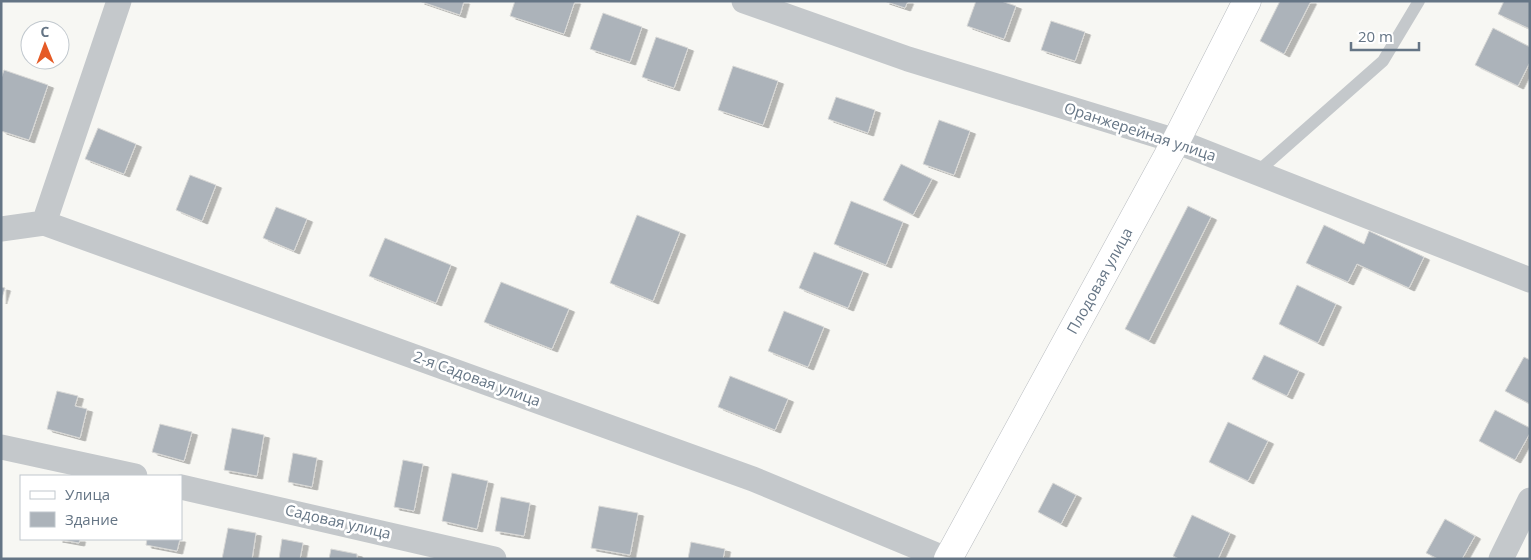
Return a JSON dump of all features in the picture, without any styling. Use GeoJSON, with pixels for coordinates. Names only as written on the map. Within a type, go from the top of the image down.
{"type":"FeatureCollection","features":[{"type":"Feature","properties":{"kind":"main road","name":"Плодовая улица"},"geometry":{"type":"LineString","coordinates":[[947,559],[1176,142],[1247,1]]}},
{"type":"Feature","properties":{"kind":"street"},"geometry":{"type":"LineString","coordinates":[[44,222],[119,1]]}},
{"type":"Feature","properties":{"kind":"street","name":"Оранжерейная улица"},"geometry":{"type":"LineString","coordinates":[[744,1],[908,59],[1176,142],[1530,280]]}},
{"type":"Feature","properties":{"kind":"street","name":"2-я Садовая улица"},"geometry":{"type":"LineString","coordinates":[[1,229],[44,222],[752,479],[947,559]]}},
{"type":"Feature","properties":{"kind":"street"},"geometry":{"type":"LineString","coordinates":[[1,447],[130,475]]}},
{"type":"Feature","properties":{"kind":"street","name":"Садовая улица"},"geometry":{"type":"LineString","coordinates":[[182,486],[494,559]]}},
{"type":"Feature","properties":{"kind":"street"},"geometry":{"type":"LineString","coordinates":[[1501,559],[1530,500]]}},
{"type":"Feature","properties":{"kind":"lane"},"geometry":{"type":"LineString","coordinates":[[1256,173],[1383,61],[1419,1]]}},
{"type":"Feature","properties":{"kind":"building"},"geometry":{"type":"Polygon","coordinates":[[[419,1],[464,1],[460,15],[419,1]]]}},
{"type":"Feature","properties":{"kind":"building"},"geometry":{"type":"Polygon","coordinates":[[[515,1],[575,1],[564,34],[510,16],[515,1]]]}},
{"type":"Feature","properties":{"kind":"building"},"geometry":{"type":"Polygon","coordinates":[[[884,1],[908,1],[905,8],[884,1]]]}},
{"type":"Feature","properties":{"kind":"building"},"geometry":{"type":"Polygon","coordinates":[[[976,1],[1001,1],[1016,6],[1004,39],[967,26],[976,1]]]}},
{"type":"Feature","properties":{"kind":"building"},"geometry":{"type":"Polygon","coordinates":[[[1280,1],[1311,1],[1284,54],[1260,41],[1280,1]]]}},
{"type":"Feature","properties":{"kind":"building"},"geometry":{"type":"Polygon","coordinates":[[[1504,1],[1530,1],[1530,29],[1498,14],[1504,1]]]}},
{"type":"Feature","properties":{"kind":"building"},"geometry":{"type":"Polygon","coordinates":[[[603,13],[642,27],[630,62],[590,49],[603,13]]]}},
{"type":"Feature","properties":{"kind":"building"},"geometry":{"type":"Polygon","coordinates":[[[1051,21],[1085,32],[1075,61],[1041,50],[1051,21]]]}},
{"type":"Feature","properties":{"kind":"building"},"geometry":{"type":"Polygon","coordinates":[[[1493,28],[1530,47],[1530,62],[1518,86],[1475,65],[1493,28]]]}},
{"type":"Feature","properties":{"kind":"building"},"geometry":{"type":"Polygon","coordinates":[[[656,37],[688,48],[674,88],[642,77],[656,37]]]}},
{"type":"Feature","properties":{"kind":"building"},"geometry":{"type":"Polygon","coordinates":[[[733,66],[778,81],[763,125],[718,110],[733,66]]]}},
{"type":"Feature","properties":{"kind":"building"},"geometry":{"type":"Polygon","coordinates":[[[4,70],[48,85],[29,140],[1,131],[1,79],[4,70]]]}},
{"type":"Feature","properties":{"kind":"building"},"geometry":{"type":"Polygon","coordinates":[[[836,97],[875,110],[868,133],[828,119],[836,97]]]}},
{"type":"Feature","properties":{"kind":"building"},"geometry":{"type":"Polygon","coordinates":[[[939,120],[970,131],[954,175],[923,164],[939,120]]]}},
{"type":"Feature","properties":{"kind":"building"},"geometry":{"type":"Polygon","coordinates":[[[98,128],[136,144],[124,174],[85,159],[98,128]]]}},
{"type":"Feature","properties":{"kind":"building"},"geometry":{"type":"Polygon","coordinates":[[[901,164],[932,179],[913,215],[883,200],[901,164]]]}},
{"type":"Feature","properties":{"kind":"building"},"geometry":{"type":"Polygon","coordinates":[[[190,175],[216,185],[202,221],[176,210],[190,175]]]}},
{"type":"Feature","properties":{"kind":"building"},"geometry":{"type":"Polygon","coordinates":[[[851,201],[903,222],[886,265],[834,244],[851,201]]]}},
{"type":"Feature","properties":{"kind":"building"},"geometry":{"type":"Polygon","coordinates":[[[1188,206],[1211,217],[1149,341],[1125,329],[1188,206]]]}},
{"type":"Feature","properties":{"kind":"building"},"geometry":{"type":"Polygon","coordinates":[[[276,207],[307,219],[294,251],[263,238],[276,207]]]}},
{"type":"Feature","properties":{"kind":"building"},"geometry":{"type":"Polygon","coordinates":[[[637,215],[680,232],[653,301],[610,283],[637,215]]]}},
{"type":"Feature","properties":{"kind":"building"},"geometry":{"type":"Polygon","coordinates":[[[1324,225],[1364,244],[1369,231],[1424,257],[1409,288],[1357,264],[1348,282],[1306,263],[1324,225]]]}},
{"type":"Feature","properties":{"kind":"building"},"geometry":{"type":"Polygon","coordinates":[[[385,238],[451,265],[436,303],[369,276],[385,238]]]}},
{"type":"Feature","properties":{"kind":"building"},"geometry":{"type":"Polygon","coordinates":[[[814,252],[863,271],[848,308],[799,288],[814,252]]]}},
{"type":"Feature","properties":{"kind":"building"},"geometry":{"type":"Polygon","coordinates":[[[501,282],[569,309],[552,349],[484,322],[501,282]]]}},
{"type":"Feature","properties":{"kind":"building"},"geometry":{"type":"Polygon","coordinates":[[[1297,285],[1336,304],[1318,343],[1279,324],[1297,285]]]}},
{"type":"Feature","properties":{"kind":"building"},"geometry":{"type":"Polygon","coordinates":[[[1,287],[5,288],[1,301],[1,287]]]}},
{"type":"Feature","properties":{"kind":"building"},"geometry":{"type":"Polygon","coordinates":[[[784,311],[824,327],[808,367],[768,351],[784,311]]]}},
{"type":"Feature","properties":{"kind":"building"},"geometry":{"type":"Polygon","coordinates":[[[1264,355],[1299,371],[1287,396],[1252,379],[1264,355]]]}},
{"type":"Feature","properties":{"kind":"building"},"geometry":{"type":"Polygon","coordinates":[[[1524,357],[1530,360],[1530,404],[1505,391],[1524,357]]]}},
{"type":"Feature","properties":{"kind":"building"},"geometry":{"type":"Polygon","coordinates":[[[730,376],[788,399],[775,430],[718,407],[730,376]]]}},
{"type":"Feature","properties":{"kind":"building"},"geometry":{"type":"Polygon","coordinates":[[[57,391],[78,396],[75,406],[87,409],[80,438],[47,429],[57,391]]]}},
{"type":"Feature","properties":{"kind":"building"},"geometry":{"type":"Polygon","coordinates":[[[1495,410],[1530,428],[1530,433],[1515,460],[1479,441],[1495,410]]]}},
{"type":"Feature","properties":{"kind":"building"},"geometry":{"type":"Polygon","coordinates":[[[1228,422],[1268,441],[1248,481],[1209,462],[1228,422]]]}},
{"type":"Feature","properties":{"kind":"building"},"geometry":{"type":"Polygon","coordinates":[[[160,424],[192,432],[184,461],[152,452],[160,424]]]}},
{"type":"Feature","properties":{"kind":"building"},"geometry":{"type":"Polygon","coordinates":[[[232,428],[264,435],[257,476],[224,470],[232,428]]]}},
{"type":"Feature","properties":{"kind":"building"},"geometry":{"type":"Polygon","coordinates":[[[293,453],[317,458],[312,487],[288,482],[293,453]]]}},
{"type":"Feature","properties":{"kind":"building"},"geometry":{"type":"Polygon","coordinates":[[[403,460],[423,464],[414,511],[394,507],[403,460]]]}},
{"type":"Feature","properties":{"kind":"building"},"geometry":{"type":"Polygon","coordinates":[[[452,473],[488,481],[477,529],[442,521],[452,473]]]}},
{"type":"Feature","properties":{"kind":"building"},"geometry":{"type":"Polygon","coordinates":[[[1053,483],[1076,495],[1061,524],[1038,512],[1053,483]]]}},
{"type":"Feature","properties":{"kind":"building"},"geometry":{"type":"Polygon","coordinates":[[[501,497],[530,503],[524,536],[495,531],[501,497]]]}},
{"type":"Feature","properties":{"kind":"building"},"geometry":{"type":"Polygon","coordinates":[[[599,506],[638,513],[630,555],[591,548],[599,506]]]}},
{"type":"Feature","properties":{"kind":"building"},"geometry":{"type":"Polygon","coordinates":[[[1192,515],[1230,533],[1218,559],[1179,559],[1173,556],[1192,515]]]}},
{"type":"Feature","properties":{"kind":"building"},"geometry":{"type":"Polygon","coordinates":[[[1445,519],[1475,536],[1462,559],[1438,559],[1426,553],[1445,519]]]}},
{"type":"Feature","properties":{"kind":"building"},"geometry":{"type":"Polygon","coordinates":[[[228,528],[256,533],[252,559],[222,559],[228,528]]]}},
{"type":"Feature","properties":{"kind":"building"},"geometry":{"type":"Polygon","coordinates":[[[282,539],[303,543],[300,559],[279,559],[282,539]]]}},
{"type":"Feature","properties":{"kind":"building"},"geometry":{"type":"Polygon","coordinates":[[[62,540],[80,540],[79,543],[62,540]]]}},
{"type":"Feature","properties":{"kind":"building"},"geometry":{"type":"Polygon","coordinates":[[[147,540],[180,540],[177,551],[146,545],[147,540]]]}},
{"type":"Feature","properties":{"kind":"building"},"geometry":{"type":"Polygon","coordinates":[[[691,542],[725,549],[723,559],[688,559],[691,542]]]}},
{"type":"Feature","properties":{"kind":"building"},"geometry":{"type":"Polygon","coordinates":[[[331,549],[357,554],[357,559],[329,559],[331,549]]]}}]}
